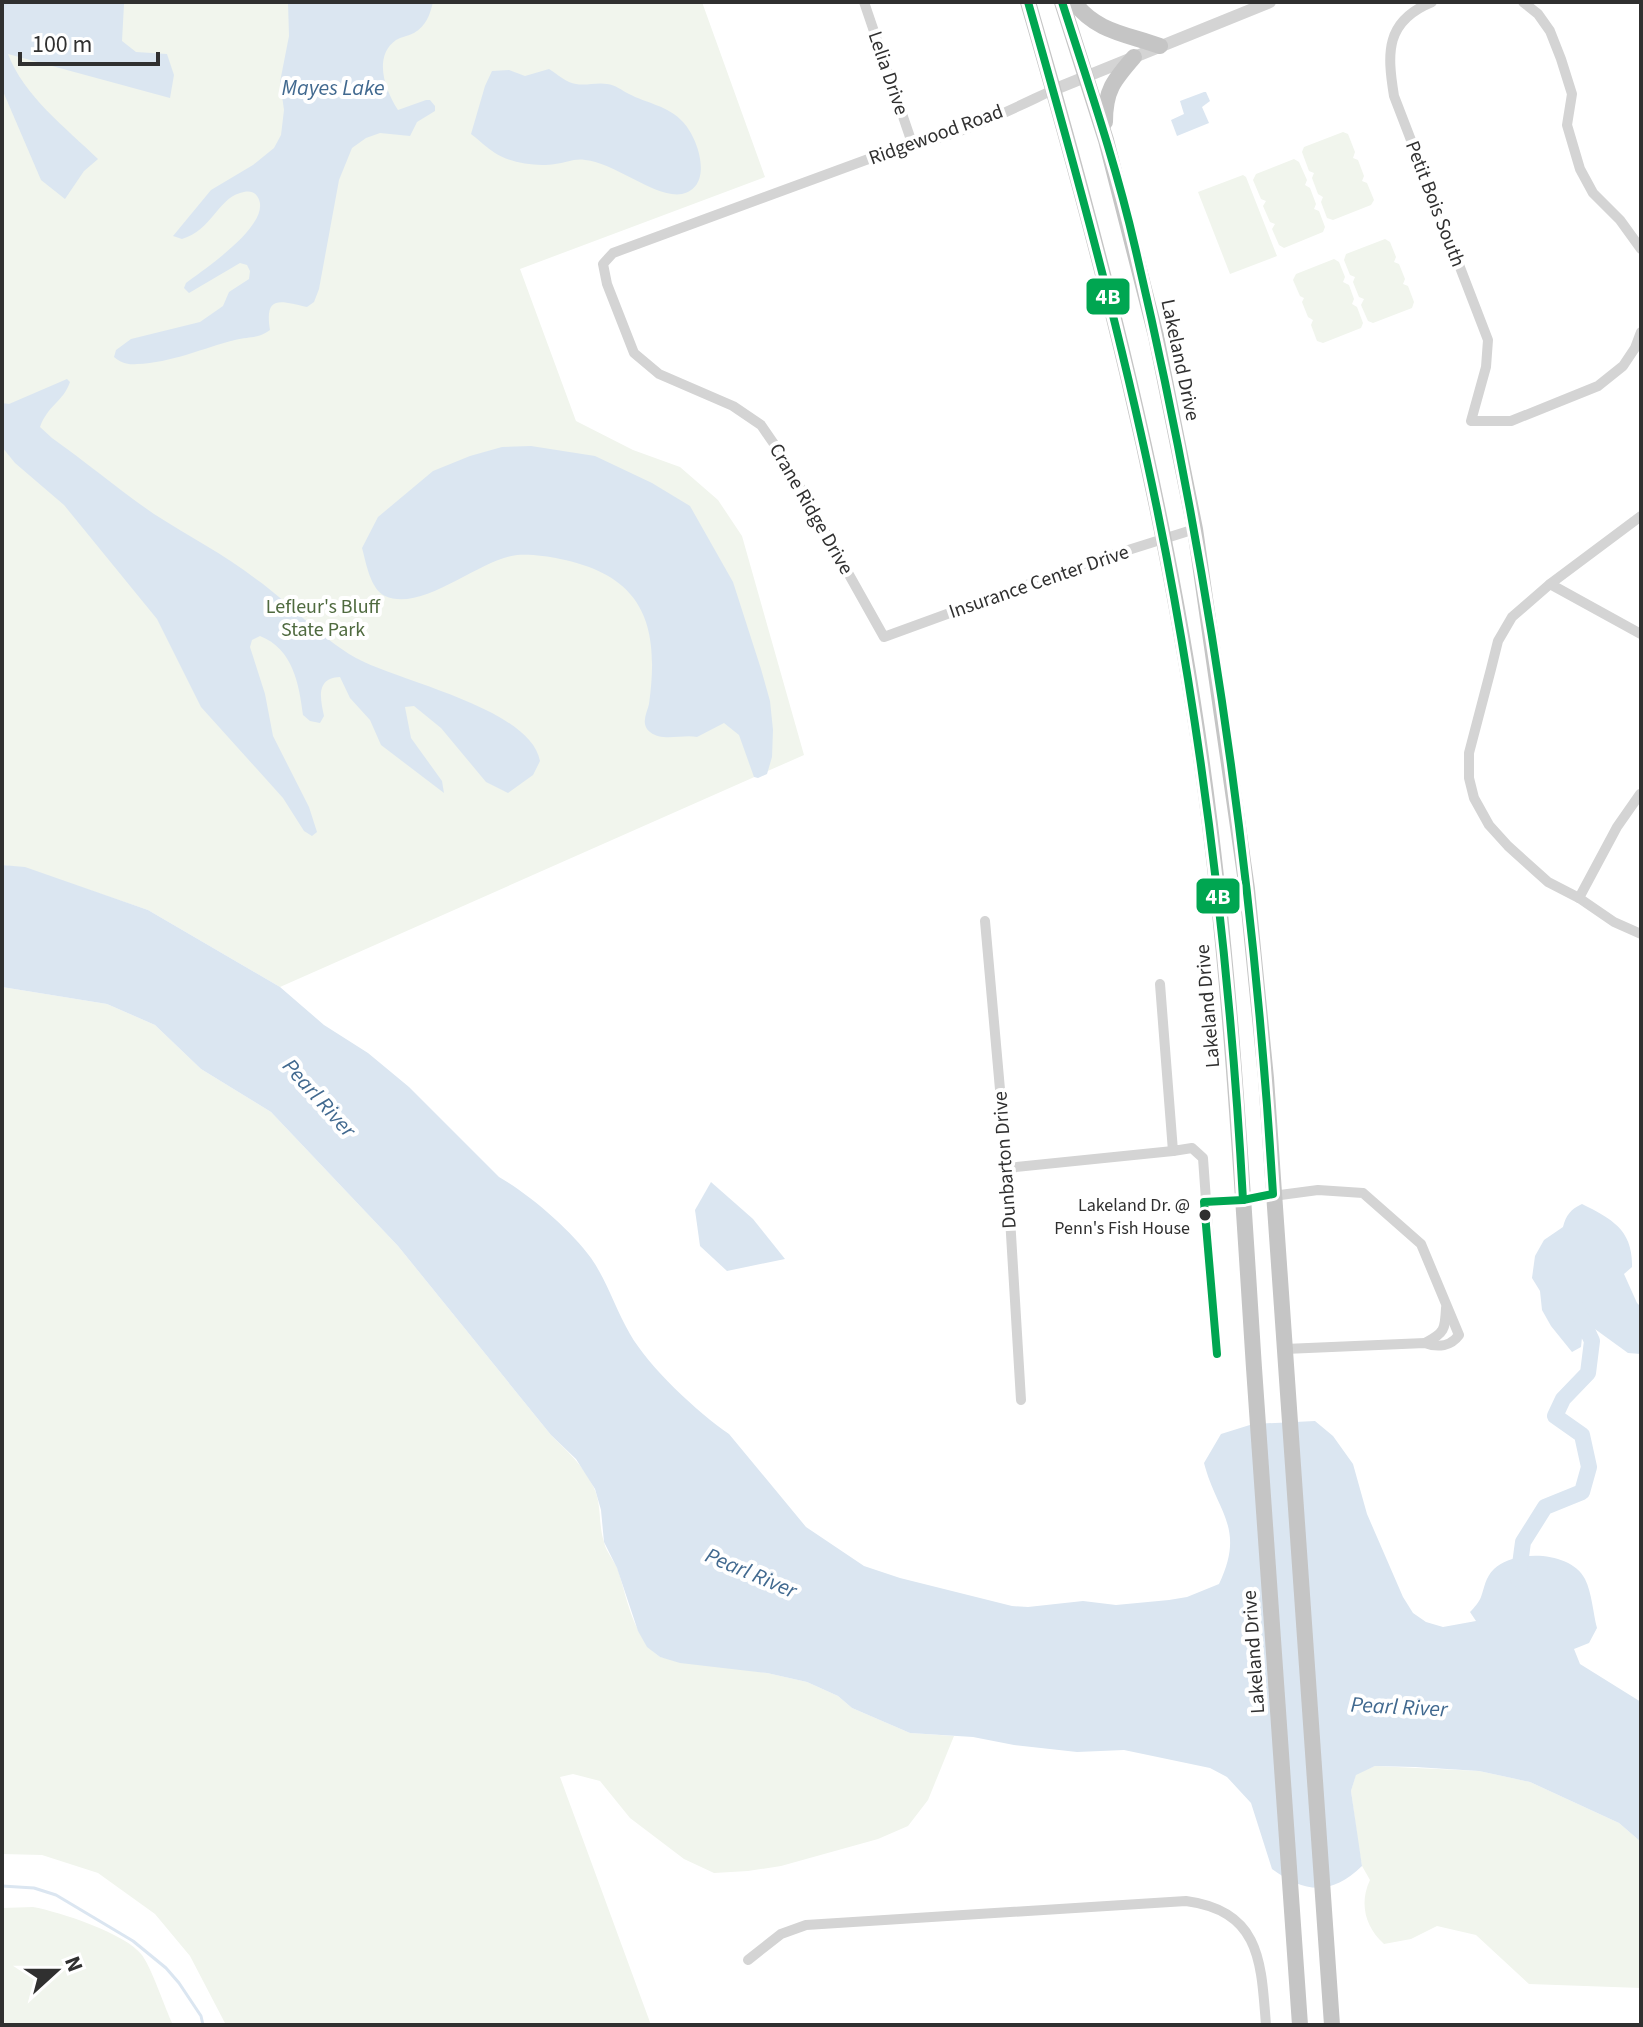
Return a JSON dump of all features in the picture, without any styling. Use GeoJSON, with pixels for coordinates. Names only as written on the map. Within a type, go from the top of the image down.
{"type":"FeatureCollection","features":[{"type":"Feature","properties":{"kind":"highway","name":"Lakeland Drive"},"geometry":{"type":"LineString","coordinates":[[1028,2],[1099,256],[1163,540],[1193,707],[1218,895],[1235,1075],[1300,2025]]}},
{"type":"Feature","properties":{"kind":"highway","name":"Lakeland Drive"},"geometry":{"type":"LineString","coordinates":[[1062,2],[1106,140],[1152,321],[1195,529],[1247,889],[1266,1078],[1332,2025]]}},
{"type":"Feature","properties":{"kind":"highway"},"geometry":{"type":"LineString","coordinates":[[1074,2],[1083,15],[1107,31],[1160,46]]}},
{"type":"Feature","properties":{"kind":"highway"},"geometry":{"type":"LineString","coordinates":[[1106,140],[1105,104],[1108,94],[1112,83],[1134,57]]}},
{"type":"Feature","properties":{"kind":"street","name":"Lelia Drive"},"geometry":{"type":"LineString","coordinates":[[864,2],[912,143]]}},
{"type":"Feature","properties":{"kind":"street","name":"Ridgewood Road"},"geometry":{"type":"LineString","coordinates":[[603,264],[613,253],[912,143],[930,141],[966,128],[1270,2]]}},
{"type":"Feature","properties":{"kind":"street","name":"Petit Bois South"},"geometry":{"type":"LineString","coordinates":[[1432,2],[1416,8],[1400,25],[1388,52],[1389,68],[1394,96],[1488,340],[1486,367],[1471,421],[1511,421],[1598,386],[1623,366],[1641,332]]}},
{"type":"Feature","properties":{"kind":"street"},"geometry":{"type":"LineString","coordinates":[[1523,2],[1538,14],[1550,31],[1561,59],[1572,94],[1567,125],[1580,169],[1593,193],[1620,220],[1641,249]]}},
{"type":"Feature","properties":{"kind":"street","name":"Crane Ridge Drive"},"geometry":{"type":"LineString","coordinates":[[603,264],[607,284],[634,353],[659,374],[733,406],[761,425],[783,457],[884,637]]}},
{"type":"Feature","properties":{"kind":"street"},"geometry":{"type":"LineString","coordinates":[[1641,516],[1550,584],[1512,617],[1498,641],[1469,753],[1469,778],[1474,798],[1489,825],[1508,846],[1548,882],[1614,922],[1641,934]]}},
{"type":"Feature","properties":{"kind":"street","name":"Insurance Center Drive"},"geometry":{"type":"LineString","coordinates":[[884,637],[1087,563],[1195,529]]}},
{"type":"Feature","properties":{"kind":"street"},"geometry":{"type":"LineString","coordinates":[[1550,584],[1641,634]]}},
{"type":"Feature","properties":{"kind":"street"},"geometry":{"type":"LineString","coordinates":[[1579,898],[1617,827],[1640,794]]}},
{"type":"Feature","properties":{"kind":"street","name":"Dunbarton Drive"},"geometry":{"type":"LineString","coordinates":[[985,921],[1007,1168],[1021,1400]]}},
{"type":"Feature","properties":{"kind":"street"},"geometry":{"type":"LineString","coordinates":[[1160,984],[1173,1151]]}},
{"type":"Feature","properties":{"kind":"street"},"geometry":{"type":"LineString","coordinates":[[1007,1168],[1192,1148],[1203,1158],[1217,1354]]}},
{"type":"Feature","properties":{"kind":"street"},"geometry":{"type":"LineString","coordinates":[[1204,1202],[1318,1190],[1363,1193],[1421,1244],[1459,1335],[1448,1345],[1425,1343],[1285,1349]]}},
{"type":"Feature","properties":{"kind":"street"},"geometry":{"type":"LineString","coordinates":[[1425,1343],[1439,1336],[1445,1327],[1446,1306]]}},
{"type":"Feature","properties":{"kind":"street"},"geometry":{"type":"LineString","coordinates":[[748,1960],[781,1934],[806,1925],[1186,1901],[1217,1908],[1234,1918],[1249,1935],[1257,1950],[1262,1972],[1266,2025]]}},
{"type":"Feature","properties":{"kind":"green space","name":"Lefleur's Bluff State Park"},"geometry":{"type":"Polygon","coordinates":[[[2,2],[702,2],[765,177],[520,269],[576,421],[633,450],[680,467],[718,500],[742,536],[804,755],[280,987],[148,910],[25,868],[2,865],[2,2]]]}},
{"type":"Feature","properties":{"kind":"green space"},"geometry":{"type":"Polygon","coordinates":[[[1343,132],[1348,134],[1355,152],[1353,158],[1358,160],[1364,176],[1362,181],[1367,183],[1374,200],[1371,205],[1333,220],[1327,218],[1321,202],[1323,197],[1318,194],[1312,178],[1314,173],[1309,171],[1302,152],[1304,147],[1343,132]]]}},
{"type":"Feature","properties":{"kind":"green space"},"geometry":{"type":"Polygon","coordinates":[[[1294,159],[1299,162],[1307,180],[1305,185],[1310,188],[1316,204],[1314,209],[1319,211],[1325,227],[1323,232],[1284,248],[1279,245],[1272,229],[1275,224],[1270,222],[1263,206],[1266,201],[1261,199],[1253,180],[1256,174],[1294,159]]]}},
{"type":"Feature","properties":{"kind":"green space"},"geometry":{"type":"Polygon","coordinates":[[[1243,175],[1277,256],[1230,274],[1198,192],[1243,175]]]}},
{"type":"Feature","properties":{"kind":"green space"},"geometry":{"type":"Polygon","coordinates":[[[1385,239],[1390,242],[1396,257],[1394,262],[1399,264],[1405,279],[1403,284],[1408,286],[1414,302],[1412,308],[1373,323],[1368,321],[1361,305],[1364,299],[1359,297],[1353,282],[1355,277],[1350,275],[1344,260],[1346,254],[1385,239]]]}},
{"type":"Feature","properties":{"kind":"green space"},"geometry":{"type":"Polygon","coordinates":[[[1334,259],[1339,262],[1345,277],[1343,282],[1349,285],[1354,299],[1352,304],[1357,307],[1363,323],[1361,328],[1323,343],[1317,341],[1311,325],[1313,320],[1308,317],[1302,302],[1304,298],[1293,280],[1296,274],[1334,259]]]}},
{"type":"Feature","properties":{"kind":"green space"},"geometry":{"type":"Polygon","coordinates":[[[2,987],[107,1004],[155,1025],[201,1069],[271,1112],[398,1246],[590,1480],[596,1494],[605,1546],[618,1570],[637,1629],[660,1657],[807,1682],[838,1696],[852,1708],[910,1733],[954,1736],[928,1800],[908,1826],[878,1839],[781,1866],[714,1873],[684,1859],[630,1818],[600,1781],[573,1774],[560,1777],[651,2025],[226,2025],[190,1956],[155,1914],[98,1873],[42,1855],[2,1854],[2,987]]]}},
{"type":"Feature","properties":{"kind":"green space"},"geometry":{"type":"Polygon","coordinates":[[[1375,1766],[1479,1771],[1530,1782],[1619,1823],[1641,1842],[1641,1988],[1529,1984],[1476,1935],[1437,1926],[1411,1939],[1384,1944],[1372,1930],[1366,1914],[1365,1897],[1370,1880],[1362,1866],[1351,1791],[1356,1774],[1375,1766]]]}},
{"type":"Feature","properties":{"kind":"green space"},"geometry":{"type":"Polygon","coordinates":[[[33,1907],[91,1925],[134,1947],[146,1962],[173,2025],[2,2025],[2,1908],[33,1907]]]}},
{"type":"Feature","properties":{"kind":"water"},"geometry":{"type":"Polygon","coordinates":[[[2,2],[124,4],[122,41],[136,52],[167,54],[174,75],[170,98],[8,54],[35,98],[98,159],[84,171],[65,199],[41,180],[2,89],[2,2]]]}},
{"type":"Feature","properties":{"kind":"water","name":"Mayes Lake"},"geometry":{"type":"Polygon","coordinates":[[[288,2],[433,2],[424,24],[389,47],[383,65],[389,94],[398,110],[430,100],[435,111],[417,122],[410,136],[380,133],[352,148],[339,180],[314,302],[307,307],[282,302],[272,305],[270,330],[258,336],[162,361],[122,362],[114,357],[116,350],[131,339],[200,322],[223,306],[229,292],[249,279],[247,265],[240,263],[189,293],[184,288],[186,283],[221,257],[247,232],[260,207],[254,193],[245,192],[232,197],[192,235],[182,239],[173,236],[211,190],[253,165],[274,148],[281,135],[284,110],[280,82],[289,36],[288,2]]]}},
{"type":"Feature","properties":{"kind":"water"},"geometry":{"type":"Polygon","coordinates":[[[549,69],[573,83],[613,85],[664,108],[683,122],[694,139],[700,162],[701,173],[692,190],[682,194],[660,191],[610,167],[585,160],[548,165],[508,159],[471,134],[492,71],[509,70],[525,76],[549,69]]]}},
{"type":"Feature","properties":{"kind":"water"},"geometry":{"type":"Polygon","coordinates":[[[1204,92],[1210,101],[1202,107],[1209,123],[1177,136],[1171,120],[1184,114],[1180,101],[1204,92]]]}},
{"type":"Feature","properties":{"kind":"water"},"geometry":{"type":"Polygon","coordinates":[[[67,379],[70,382],[67,389],[40,427],[52,438],[154,514],[269,588],[342,650],[376,667],[489,711],[513,726],[531,742],[540,761],[533,775],[508,793],[486,782],[441,728],[414,706],[405,707],[411,738],[442,781],[444,793],[381,745],[370,720],[350,698],[340,677],[332,678],[323,685],[324,716],[320,723],[310,721],[303,715],[296,680],[287,659],[280,649],[260,636],[252,640],[250,647],[265,694],[273,736],[309,807],[317,832],[312,836],[304,831],[283,798],[201,707],[157,619],[64,505],[15,463],[2,447],[2,403],[9,404],[67,379]]]}},
{"type":"Feature","properties":{"kind":"water"},"geometry":{"type":"Polygon","coordinates":[[[531,446],[595,456],[652,483],[690,506],[733,582],[761,669],[770,701],[773,730],[772,757],[767,774],[754,777],[739,735],[724,723],[697,737],[660,737],[647,729],[645,718],[652,676],[648,628],[640,608],[628,592],[611,578],[588,567],[550,557],[517,555],[486,565],[433,592],[416,597],[400,599],[385,596],[376,588],[362,548],[378,517],[433,471],[502,447],[531,446]]]}},
{"type":"Feature","properties":{"kind":"water","name":"Pearl River"},"geometry":{"type":"Polygon","coordinates":[[[2,865],[25,867],[148,910],[280,987],[324,1025],[368,1053],[409,1087],[499,1177],[536,1203],[583,1247],[597,1267],[630,1334],[661,1374],[689,1402],[729,1434],[806,1527],[864,1566],[1012,1606],[1083,1601],[1116,1605],[1187,1597],[1219,1584],[1227,1564],[1230,1534],[1204,1463],[1221,1434],[1253,1424],[1315,1421],[1333,1436],[1353,1464],[1367,1514],[1403,1597],[1413,1613],[1426,1622],[1443,1627],[1476,1621],[1470,1612],[1480,1599],[1489,1576],[1494,1569],[1515,1558],[1542,1556],[1568,1563],[1585,1579],[1597,1628],[1589,1643],[1574,1649],[1580,1664],[1641,1702],[1641,1842],[1619,1823],[1530,1782],[1479,1771],[1375,1766],[1356,1775],[1351,1791],[1362,1866],[1340,1882],[1318,1888],[1307,1887],[1272,1869],[1251,1803],[1227,1777],[1210,1768],[1124,1750],[1077,1752],[973,1737],[910,1733],[852,1708],[838,1696],[807,1682],[767,1673],[680,1663],[660,1657],[647,1647],[638,1631],[617,1568],[604,1542],[595,1489],[576,1459],[551,1435],[398,1246],[271,1112],[201,1069],[155,1025],[107,1004],[2,987],[2,865]]]}},
{"type":"Feature","properties":{"kind":"water"},"geometry":{"type":"Polygon","coordinates":[[[711,1182],[753,1219],[785,1259],[727,1271],[700,1246],[695,1210],[711,1182]]]}},
{"type":"Feature","properties":{"kind":"water"},"geometry":{"type":"Polygon","coordinates":[[[1582,1204],[1619,1227],[1629,1244],[1632,1267],[1624,1274],[1641,1307],[1641,1354],[1628,1353],[1588,1324],[1583,1328],[1581,1347],[1572,1352],[1542,1310],[1540,1291],[1532,1278],[1535,1256],[1544,1240],[1563,1227],[1570,1213],[1582,1204]]]}},
{"type":"Feature","properties":{"kind":"waterway"},"geometry":{"type":"LineString","coordinates":[[1518,1579],[1523,1542],[1545,1507],[1582,1492],[1589,1467],[1582,1435],[1555,1416],[1563,1399],[1588,1373],[1592,1341],[1577,1309]]}},
{"type":"Feature","properties":{"kind":"waterway"},"geometry":{"type":"LineString","coordinates":[[2,1886],[34,1888],[56,1895],[133,1941],[179,1983],[201,2016],[203,2025]]}},
{"type":"Feature","properties":{"kind":"transit line","name":"4B"},"geometry":{"type":"LineString","coordinates":[[1028,2],[1108,298],[1144,447],[1174,597],[1218,898],[1233,1049],[1243,1200]]}},
{"type":"Feature","properties":{"kind":"transit line","name":"4B"},"geometry":{"type":"LineString","coordinates":[[1062,2],[1101,124],[1135,247],[1185,481],[1224,718],[1254,956],[1273,1194],[1243,1200],[1204,1202],[1217,1354]]}},
{"type":"Feature","properties":{"kind":"place","name":"Lakeland Dr. @ Penn's Fish House"},"geometry":{"type":"Point","coordinates":[1205,1215]}}]}
